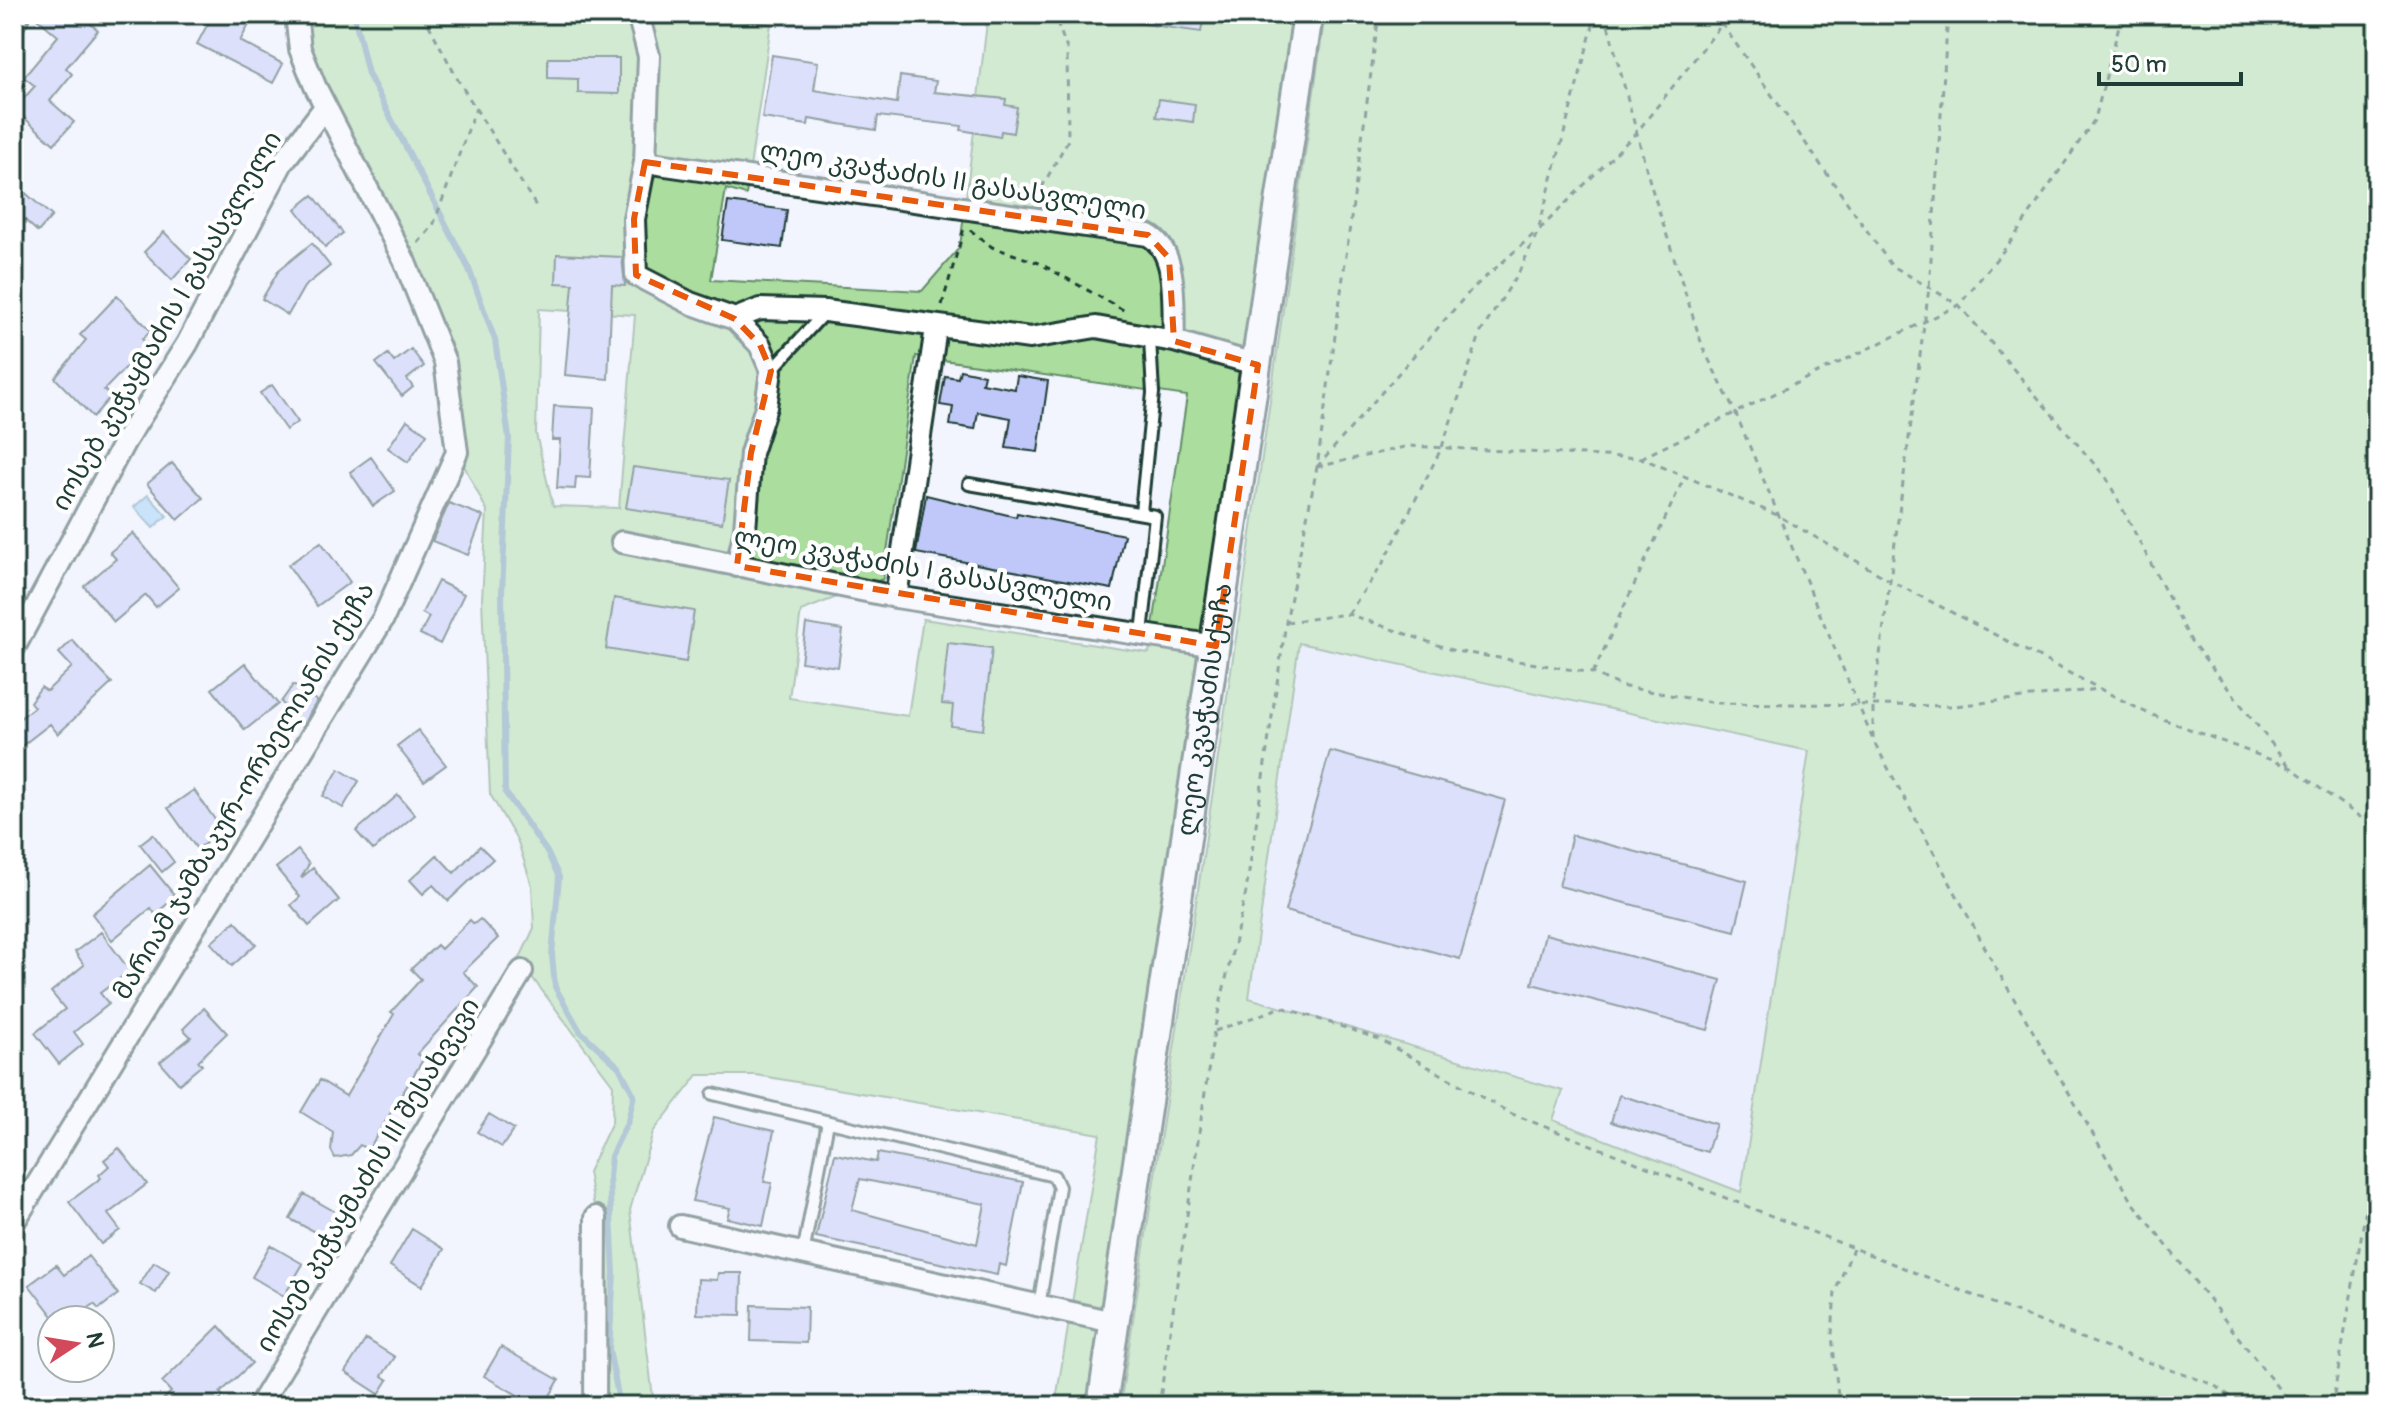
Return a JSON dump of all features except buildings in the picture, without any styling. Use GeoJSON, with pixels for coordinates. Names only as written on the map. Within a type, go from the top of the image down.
{"type":"FeatureCollection","features":[{"type":"Feature","properties":{"kind":"main road","name":"ლეო კვაჭაძის ქუჩა"},"geometry":{"type":"LineString","coordinates":[[1102,1406],[1308,14]]}},
{"type":"Feature","properties":{"kind":"street"},"geometry":{"type":"LineString","coordinates":[[14,23],[19,14]]}},
{"type":"Feature","properties":{"kind":"street","name":"მარიამ ჯამბაკურ-ორბელიანის ქუჩა"},"geometry":{"type":"LineString","coordinates":[[14,1222],[383,619],[457,452],[445,362],[404,260],[325,107],[300,49],[296,14]]}},
{"type":"Feature","properties":{"kind":"street"},"geometry":{"type":"LineString","coordinates":[[638,14],[649,56],[645,162],[634,219],[636,275],[690,303],[735,319],[760,345],[771,371],[766,407],[751,453],[745,529],[737,566]]}},
{"type":"Feature","properties":{"kind":"street","name":"იოსებ კეჭაყმაძის I გასასვლელი"},"geometry":{"type":"LineString","coordinates":[[14,648],[125,441],[187,344],[282,163],[325,107]]}},
{"type":"Feature","properties":{"kind":"street","name":"ლეო კვაჭაძის II გასასვლელი"},"geometry":{"type":"LineString","coordinates":[[645,162],[967,217],[1026,215],[1148,235],[1159,241],[1169,258],[1174,341]]}},
{"type":"Feature","properties":{"kind":"street"},"geometry":{"type":"LineString","coordinates":[[735,319],[760,309],[825,311],[1030,338],[1096,327],[1174,341],[1258,365]]}},
{"type":"Feature","properties":{"kind":"street"},"geometry":{"type":"LineString","coordinates":[[896,597],[936,328]]}},
{"type":"Feature","properties":{"kind":"street","name":"ლეო კვაჭაძის I გასასვლელი"},"geometry":{"type":"LineString","coordinates":[[622,542],[896,597],[1216,646]]}},
{"type":"Feature","properties":{"kind":"street","name":"იოსებ კეჭაყმაძის III შესახვევი"},"geometry":{"type":"LineString","coordinates":[[259,1406],[522,971]]}},
{"type":"Feature","properties":{"kind":"street"},"geometry":{"type":"LineString","coordinates":[[595,1406],[596,1217]]}},
{"type":"Feature","properties":{"kind":"street"},"geometry":{"type":"LineString","coordinates":[[680,1226],[1113,1322]]}},
{"type":"Feature","properties":{"kind":"lane"},"geometry":{"type":"LineString","coordinates":[[771,371],[825,311]]}},
{"type":"Feature","properties":{"kind":"lane"},"geometry":{"type":"LineString","coordinates":[[1141,512],[1153,393],[1150,339]]}},
{"type":"Feature","properties":{"kind":"lane"},"geometry":{"type":"LineString","coordinates":[[969,484],[1155,516],[1157,524],[1142,633]]}},
{"type":"Feature","properties":{"kind":"lane"},"geometry":{"type":"LineString","coordinates":[[713,1094],[1054,1176],[1058,1181],[1039,1308]]}},
{"type":"Feature","properties":{"kind":"lane"},"geometry":{"type":"LineString","coordinates":[[803,1254],[828,1122]]}},
{"type":"Feature","properties":{"kind":"path"},"geometry":{"type":"LineString","coordinates":[[423,14],[536,206]]}},
{"type":"Feature","properties":{"kind":"path"},"geometry":{"type":"LineString","coordinates":[[1026,215],[1068,140],[1067,49],[1054,14]]}},
{"type":"Feature","properties":{"kind":"path"},"geometry":{"type":"LineString","coordinates":[[1159,1406],[1214,1031],[1246,892],[1286,622],[1317,467],[1379,14]]}},
{"type":"Feature","properties":{"kind":"path"},"geometry":{"type":"LineString","coordinates":[[1348,614],[1385,560],[1442,447],[1481,332],[1519,272],[1538,231],[1596,14]]}},
{"type":"Feature","properties":{"kind":"path"},"geometry":{"type":"LineString","coordinates":[[1605,14],[1637,132],[1703,348],[1736,414],[1855,704],[1996,968],[2132,1201],[2292,1406]]}},
{"type":"Feature","properties":{"kind":"path"},"geometry":{"type":"LineString","coordinates":[[1715,14],[1891,265],[1959,305],[2107,479],[2191,641],[2290,767]]}},
{"type":"Feature","properties":{"kind":"path"},"geometry":{"type":"LineString","coordinates":[[1317,467],[1470,291],[1538,231],[1637,132],[1730,14]]}},
{"type":"Feature","properties":{"kind":"path"},"geometry":{"type":"LineString","coordinates":[[1873,740],[1873,707],[1929,288],[1948,14]]}},
{"type":"Feature","properties":{"kind":"path"},"geometry":{"type":"LineString","coordinates":[[1641,458],[1959,305],[2012,240],[2095,119],[2122,14]]}},
{"type":"Feature","properties":{"kind":"path"},"geometry":{"type":"LineString","coordinates":[[404,260],[433,226],[476,108]]}},
{"type":"Feature","properties":{"kind":"path"},"geometry":{"type":"LineString","coordinates":[[967,217],[992,247],[1039,263],[1111,300],[1132,316]]}},
{"type":"Feature","properties":{"kind":"path"},"geometry":{"type":"LineString","coordinates":[[936,328],[967,217]]}},
{"type":"Feature","properties":{"kind":"path"},"geometry":{"type":"LineString","coordinates":[[1317,467],[1409,446],[1641,458],[1777,515],[1891,581],[2147,713],[2290,767],[2377,829]]}},
{"type":"Feature","properties":{"kind":"path"},"geometry":{"type":"LineString","coordinates":[[1593,673],[1684,478]]}},
{"type":"Feature","properties":{"kind":"path"},"geometry":{"type":"LineString","coordinates":[[1286,622],[1348,614],[1455,651],[1593,673],[1620,686],[1715,703],[1955,706],[2099,689]]}},
{"type":"Feature","properties":{"kind":"path"},"geometry":{"type":"LineString","coordinates":[[1214,1031],[1282,1007],[1379,1039],[1510,1113],[2112,1350],[2212,1384],[2245,1406]]}},
{"type":"Feature","properties":{"kind":"path"},"geometry":{"type":"LineString","coordinates":[[2332,1406],[2377,1145]]}},
{"type":"Feature","properties":{"kind":"path"},"geometry":{"type":"LineString","coordinates":[[1839,1406],[1832,1335],[1835,1292],[1853,1249]]}},
{"type":"Feature","properties":{"kind":"highlighted area"},"geometry":{"type":"Polygon","coordinates":[[[645,162],[1148,235],[1169,258],[1174,341],[1258,365],[1216,646],[737,566],[751,453],[771,371],[760,345],[735,319],[636,275],[634,219],[645,162]]]}},
{"type":"Feature","properties":{"kind":"shaded area"},"geometry":{"type":"Polygon","coordinates":[[[1299,643],[1809,751],[1741,1192],[1553,1119],[1562,1091],[1248,998],[1299,643]]]}},
{"type":"Feature","properties":{"kind":"green space"},"geometry":{"type":"Polygon","coordinates":[[[296,14],[678,14],[771,24],[746,195],[726,189],[711,280],[922,291],[960,247],[988,14],[1294,14],[1094,1406],[1055,1406],[1100,1134],[756,1075],[698,1075],[653,1132],[630,1210],[654,1406],[609,1406],[598,1352],[596,1217],[588,1172],[612,1122],[613,1085],[519,960],[534,928],[532,886],[518,842],[490,794],[482,599],[487,511],[457,452],[445,362],[315,86],[296,14]],[[539,309],[536,434],[553,506],[619,508],[635,315],[539,309]],[[916,356],[883,579],[801,611],[789,698],[908,716],[923,619],[1149,653],[1187,396],[916,356]]]}},
{"type":"Feature","properties":{"kind":"green space"},"geometry":{"type":"Polygon","coordinates":[[[1325,14],[2377,14],[2377,1406],[1120,1406],[1241,605],[1325,14]],[[1299,643],[1249,998],[1563,1091],[1553,1120],[1741,1192],[1809,751],[1299,643]]]}},
{"type":"Feature","properties":{"kind":"water"},"geometry":{"type":"Polygon","coordinates":[[[148,495],[167,516],[153,528],[134,507],[148,495]]]}},
{"type":"Feature","properties":{"kind":"waterway"},"geometry":{"type":"LineString","coordinates":[[354,14],[368,74],[469,269],[495,340],[509,438],[502,592],[505,792],[547,852],[559,877],[552,955],[555,987],[580,1031],[619,1067],[634,1095],[628,1121],[611,1156],[609,1177],[614,1273],[609,1349],[620,1406]]}}]}
